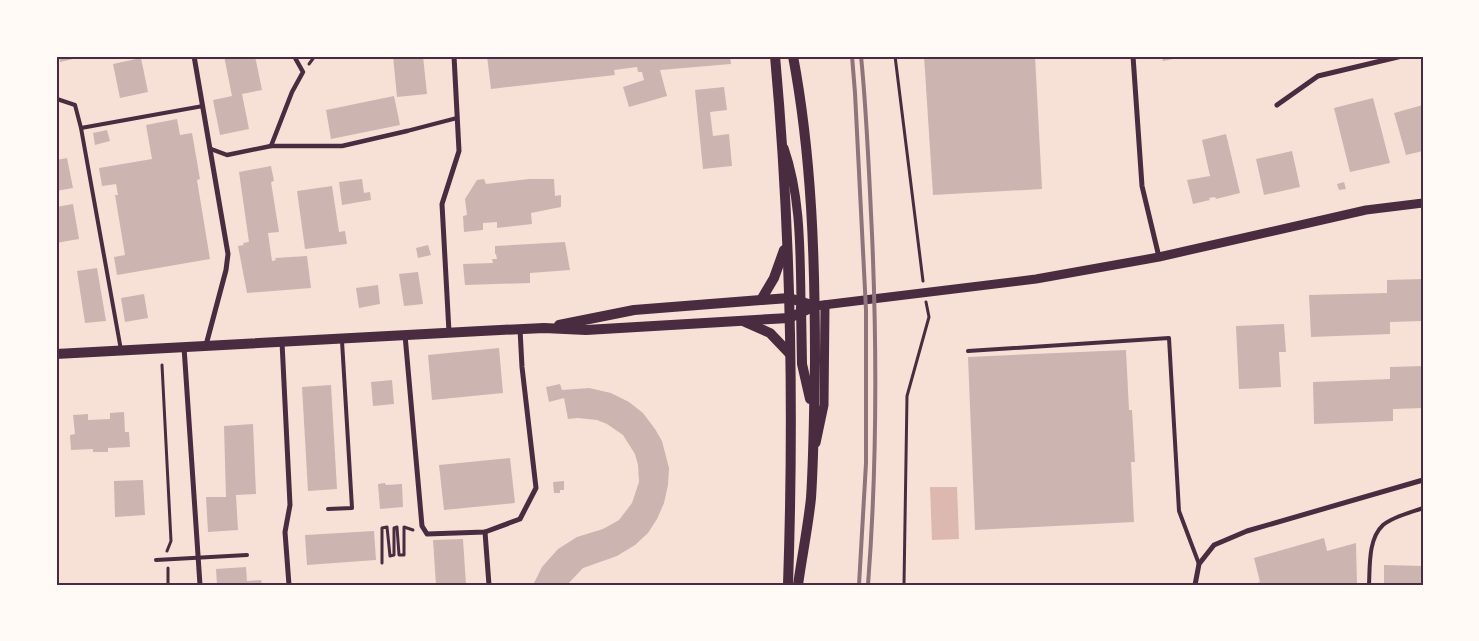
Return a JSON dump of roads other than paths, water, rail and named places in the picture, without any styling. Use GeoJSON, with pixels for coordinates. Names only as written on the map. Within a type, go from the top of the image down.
{"type":"FeatureCollection","features":[{"type":"Feature","properties":{"kind":"main road"},"geometry":{"type":"LineString","coordinates":[[774,56],[782,141],[789,298],[791,480],[788,585]]}},
{"type":"Feature","properties":{"kind":"main road"},"geometry":{"type":"LineString","coordinates":[[793,56],[803,110],[806,141],[815,306],[814,413],[810,509],[798,585]]}},
{"type":"Feature","properties":{"kind":"main road"},"geometry":{"type":"LineString","coordinates":[[761,300],[774,278],[786,244]]}},
{"type":"Feature","properties":{"kind":"main road"},"geometry":{"type":"LineString","coordinates":[[544,328],[634,310],[789,298],[815,306]]}},
{"type":"Feature","properties":{"kind":"main road"},"geometry":{"type":"LineString","coordinates":[[801,301],[802,364],[814,413]]}},
{"type":"Feature","properties":{"kind":"main road"},"geometry":{"type":"LineString","coordinates":[[56,354],[520,329],[586,330],[789,318],[815,306]]}},
{"type":"Feature","properties":{"kind":"main road"},"geometry":{"type":"LineString","coordinates":[[741,320],[770,333],[790,354]]}},
{"type":"Feature","properties":{"kind":"street"},"geometry":{"type":"LineString","coordinates":[[194,56],[228,254],[226,270],[206,346]]}},
{"type":"Feature","properties":{"kind":"street"},"geometry":{"type":"LineString","coordinates":[[271,146],[292,92],[303,72],[294,56]]}},
{"type":"Feature","properties":{"kind":"street"},"geometry":{"type":"LineString","coordinates":[[449,333],[442,204],[460,151],[454,56]]}},
{"type":"Feature","properties":{"kind":"street"},"geometry":{"type":"LineString","coordinates":[[1133,56],[1142,186],[1158,257]]}},
{"type":"Feature","properties":{"kind":"street"},"geometry":{"type":"LineString","coordinates":[[1277,105],[1318,76],[1402,56]]}},
{"type":"Feature","properties":{"kind":"street"},"geometry":{"type":"LineString","coordinates":[[211,149],[228,154],[271,146],[342,146],[407,131]]}},
{"type":"Feature","properties":{"kind":"street"},"geometry":{"type":"LineString","coordinates":[[782,141],[792,174],[796,200],[801,301]]}},
{"type":"Feature","properties":{"kind":"street"},"geometry":{"type":"LineString","coordinates":[[815,306],[1036,279],[1158,257],[1366,210],[1423,203]]}},
{"type":"Feature","properties":{"kind":"street"},"geometry":{"type":"LineString","coordinates":[[812,463],[824,405],[826,305]]}},
{"type":"Feature","properties":{"kind":"street"},"geometry":{"type":"LineString","coordinates":[[405,335],[422,526],[427,534],[484,532],[520,519],[536,488],[522,367],[520,329]]}},
{"type":"Feature","properties":{"kind":"street"},"geometry":{"type":"LineString","coordinates":[[282,342],[290,505],[286,532],[288,585]]}},
{"type":"Feature","properties":{"kind":"street"},"geometry":{"type":"LineString","coordinates":[[184,347],[200,585]]}},
{"type":"Feature","properties":{"kind":"street"},"geometry":{"type":"LineString","coordinates":[[1195,585],[1200,564],[1214,545],[1247,531],[1423,480]]}},
{"type":"Feature","properties":{"kind":"street"},"geometry":{"type":"LineString","coordinates":[[484,532],[489,585]]}},
{"type":"Feature","properties":{"kind":"lane"},"geometry":{"type":"LineString","coordinates":[[57,99],[75,105],[81,128],[121,350]]}},
{"type":"Feature","properties":{"kind":"lane"},"geometry":{"type":"LineString","coordinates":[[81,128],[203,106]]}},
{"type":"Feature","properties":{"kind":"lane"},"geometry":{"type":"LineString","coordinates":[[407,131],[458,118]]}},
{"type":"Feature","properties":{"kind":"lane"},"geometry":{"type":"LineString","coordinates":[[328,509],[352,508],[342,338]]}},
{"type":"Feature","properties":{"kind":"lane"},"geometry":{"type":"LineString","coordinates":[[968,351],[1169,338],[1179,511],[1200,564]]}},
{"type":"Feature","properties":{"kind":"lane"},"geometry":{"type":"LineString","coordinates":[[1369,585],[1371,547],[1383,525],[1402,515],[1423,508]]}},
{"type":"Feature","properties":{"kind":"lane"},"geometry":{"type":"LineString","coordinates":[[156,560],[247,555]]}},
{"type":"Feature","properties":{"kind":"railway"},"geometry":{"type":"LineString","coordinates":[[852,56],[866,310],[866,463],[859,585]]}},
{"type":"Feature","properties":{"kind":"railway"},"geometry":{"type":"LineString","coordinates":[[861,56],[869,167],[875,321],[875,453],[868,585]]}}]}
